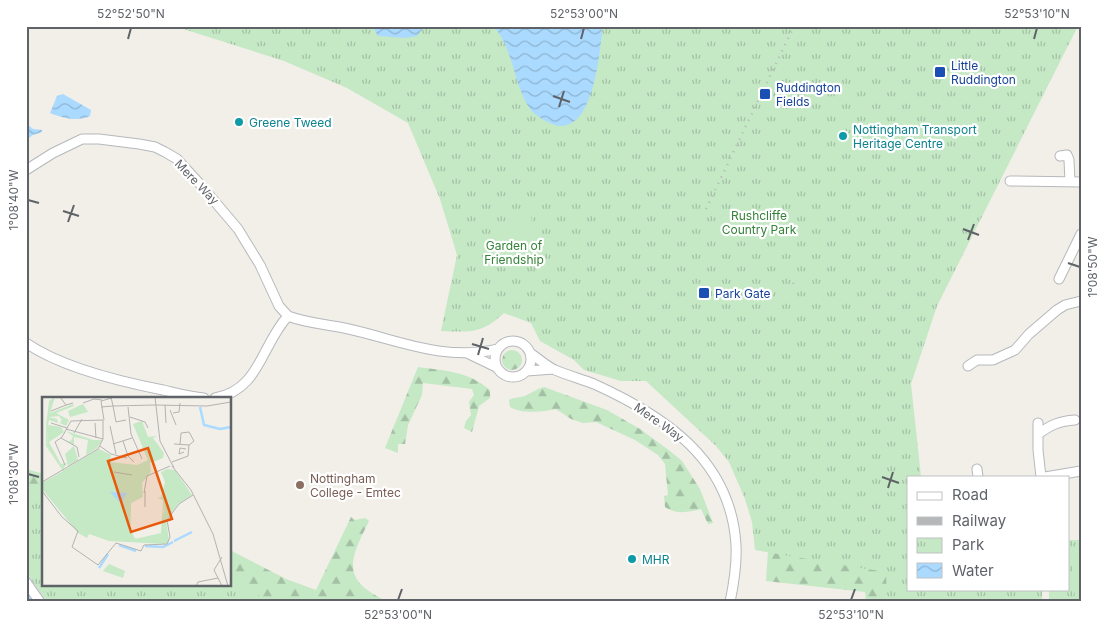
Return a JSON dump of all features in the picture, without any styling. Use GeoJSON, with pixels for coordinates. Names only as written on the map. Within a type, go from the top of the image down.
{"type":"FeatureCollection","features":[{"type":"Feature","properties":{"kind":"street","name":"Mere Way"},"geometry":{"type":"LineString","coordinates":[[26,170],[52,153],[82,139],[98,139],[155,146],[177,159],[226,213],[260,265],[279,306],[288,316]]}},
{"type":"Feature","properties":{"kind":"street"},"geometry":{"type":"LineString","coordinates":[[1060,156],[1067,155],[1070,160],[1070,182]]}},
{"type":"Feature","properties":{"kind":"street"},"geometry":{"type":"LineString","coordinates":[[1010,181],[1081,182]]}},
{"type":"Feature","properties":{"kind":"street"},"geometry":{"type":"LineString","coordinates":[[1059,279],[1081,234]]}},
{"type":"Feature","properties":{"kind":"street"},"geometry":{"type":"LineString","coordinates":[[968,366],[977,360],[994,360],[1015,350],[1029,334],[1057,310],[1065,305],[1081,301]]}},
{"type":"Feature","properties":{"kind":"street"},"geometry":{"type":"LineString","coordinates":[[219,397],[237,390],[247,383],[254,374],[277,328],[288,316],[303,321],[344,328],[414,347],[467,353],[498,349]]}},
{"type":"Feature","properties":{"kind":"street"},"geometry":{"type":"LineString","coordinates":[[467,353],[496,367],[502,374],[514,377],[526,371],[531,359],[530,352],[521,343],[515,341],[504,343],[498,349],[495,357],[496,367]]}},
{"type":"Feature","properties":{"kind":"street"},"geometry":{"type":"LineString","coordinates":[[26,343],[46,355],[93,372],[143,386],[199,397]]}},
{"type":"Feature","properties":{"kind":"street","name":"Mere Way"},"geometry":{"type":"LineString","coordinates":[[530,352],[553,369],[593,384],[646,411],[673,429],[705,461],[723,490],[734,527],[736,560],[730,602]]}},
{"type":"Feature","properties":{"kind":"street","name":"Mere Way"},"geometry":{"type":"LineString","coordinates":[[526,371],[553,369]]}},
{"type":"Feature","properties":{"kind":"street"},"geometry":{"type":"LineString","coordinates":[[1038,434],[1052,424],[1075,420]]}},
{"type":"Feature","properties":{"kind":"street"},"geometry":{"type":"LineString","coordinates":[[1038,423],[1038,450],[1046,476]]}},
{"type":"Feature","properties":{"kind":"street"},"geometry":{"type":"LineString","coordinates":[[1052,476],[1081,471]]}},
{"type":"Feature","properties":{"kind":"street"},"geometry":{"type":"LineString","coordinates":[[26,582],[40,602]]}},
{"type":"Feature","properties":{"kind":"green space","name":"Rushcliffe Country Park"},"geometry":{"type":"Polygon","coordinates":[[[174,26],[1078,26],[937,306],[911,384],[921,476],[907,476],[907,590],[1042,590],[1042,602],[887,602],[886,571],[755,550],[752,522],[745,499],[729,462],[716,446],[646,381],[621,381],[584,370],[574,360],[540,341],[531,323],[504,313],[489,325],[475,330],[460,332],[441,331],[457,255],[440,199],[408,123],[347,88],[284,61],[174,26]]]}},
{"type":"Feature","properties":{"kind":"green space","name":"Garden of Friendship"},"geometry":{"type":"Polygon","coordinates":[[[531,210],[531,242],[525,274],[494,265],[497,255],[492,252],[531,210]]]}},
{"type":"Feature","properties":{"kind":"green space"},"geometry":{"type":"Polygon","coordinates":[[[508,350],[516,350],[522,356],[522,364],[516,370],[508,370],[502,364],[502,356],[508,350]]]}},
{"type":"Feature","properties":{"kind":"green space"},"geometry":{"type":"Polygon","coordinates":[[[418,367],[465,375],[490,390],[490,398],[479,406],[472,432],[464,428],[466,421],[471,415],[469,402],[474,395],[472,389],[423,383],[422,395],[408,425],[405,444],[398,444],[398,453],[385,448],[418,367]]]}},
{"type":"Feature","properties":{"kind":"green space"},"geometry":{"type":"Polygon","coordinates":[[[544,387],[607,410],[640,429],[670,451],[682,461],[700,489],[713,523],[708,524],[701,509],[678,512],[665,507],[664,496],[668,495],[665,464],[658,455],[635,440],[596,422],[583,423],[571,419],[556,409],[526,412],[510,407],[509,400],[525,396],[544,387]]]}},
{"type":"Feature","properties":{"kind":"green space"},"geometry":{"type":"Polygon","coordinates":[[[26,469],[42,473],[42,504],[26,499],[26,469]]]}},
{"type":"Feature","properties":{"kind":"green space"},"geometry":{"type":"Polygon","coordinates":[[[26,492],[42,496],[42,586],[231,586],[231,582],[272,602],[47,602],[26,572],[26,492]]]}},
{"type":"Feature","properties":{"kind":"green space"},"geometry":{"type":"Polygon","coordinates":[[[351,517],[355,520],[365,518],[369,521],[357,547],[353,568],[362,586],[389,602],[207,602],[227,586],[231,586],[231,551],[286,579],[316,590],[351,517]]]}},
{"type":"Feature","properties":{"kind":"green space"},"geometry":{"type":"Polygon","coordinates":[[[769,536],[865,556],[891,574],[888,602],[866,602],[865,592],[766,581],[769,536]]]}},
{"type":"Feature","properties":{"kind":"green space"},"geometry":{"type":"Polygon","coordinates":[[[1070,540],[1081,540],[1081,602],[1049,602],[1049,590],[1070,590],[1070,540]]]}},
{"type":"Feature","properties":{"kind":"green space"},"geometry":{"type":"Polygon","coordinates":[[[1072,554],[1081,554],[1081,602],[1075,602],[1072,554]]]}},
{"type":"Feature","properties":{"kind":"water"},"geometry":{"type":"Polygon","coordinates":[[[372,26],[425,26],[417,36],[406,38],[378,36],[372,26]]]}},
{"type":"Feature","properties":{"kind":"water"},"geometry":{"type":"Polygon","coordinates":[[[493,26],[601,26],[599,58],[592,91],[586,106],[578,118],[568,125],[555,125],[532,112],[520,89],[505,43],[493,26]]]}},
{"type":"Feature","properties":{"kind":"water"},"geometry":{"type":"Polygon","coordinates":[[[63,94],[91,110],[90,116],[70,119],[50,113],[57,96],[63,94]]]}},
{"type":"Feature","properties":{"kind":"water"},"geometry":{"type":"Polygon","coordinates":[[[26,123],[33,129],[42,130],[42,132],[26,140],[26,123]]]}},
{"type":"Feature","properties":{"kind":"waterway"},"geometry":{"type":"LineString","coordinates":[[26,594],[32,602]]}},
{"type":"Feature","properties":{"kind":"railway"},"geometry":{"type":"LineString","coordinates":[[706,209],[794,26]]}},
{"type":"Feature","properties":{"kind":"railway"},"geometry":{"type":"LineString","coordinates":[[793,283],[797,288]]}},
{"type":"Feature","properties":{"kind":"place","name":"Little Ruddington"},"geometry":{"type":"Point","coordinates":[940,72]}},
{"type":"Feature","properties":{"kind":"place","name":"Ruddington Fields"},"geometry":{"type":"Point","coordinates":[765,94]}},
{"type":"Feature","properties":{"kind":"place","name":"Greene Tweed"},"geometry":{"type":"Point","coordinates":[239,122]}},
{"type":"Feature","properties":{"kind":"place","name":"Nottingham Transport Heritage Centre"},"geometry":{"type":"Point","coordinates":[843,136]}},
{"type":"Feature","properties":{"kind":"place","name":"Park Gate"},"geometry":{"type":"Point","coordinates":[704,293]}},
{"type":"Feature","properties":{"kind":"place","name":"Nottingham College - Emtec"},"geometry":{"type":"Point","coordinates":[300,485]}},
{"type":"Feature","properties":{"kind":"place","name":"MHR"},"geometry":{"type":"Point","coordinates":[632,559]}}]}
